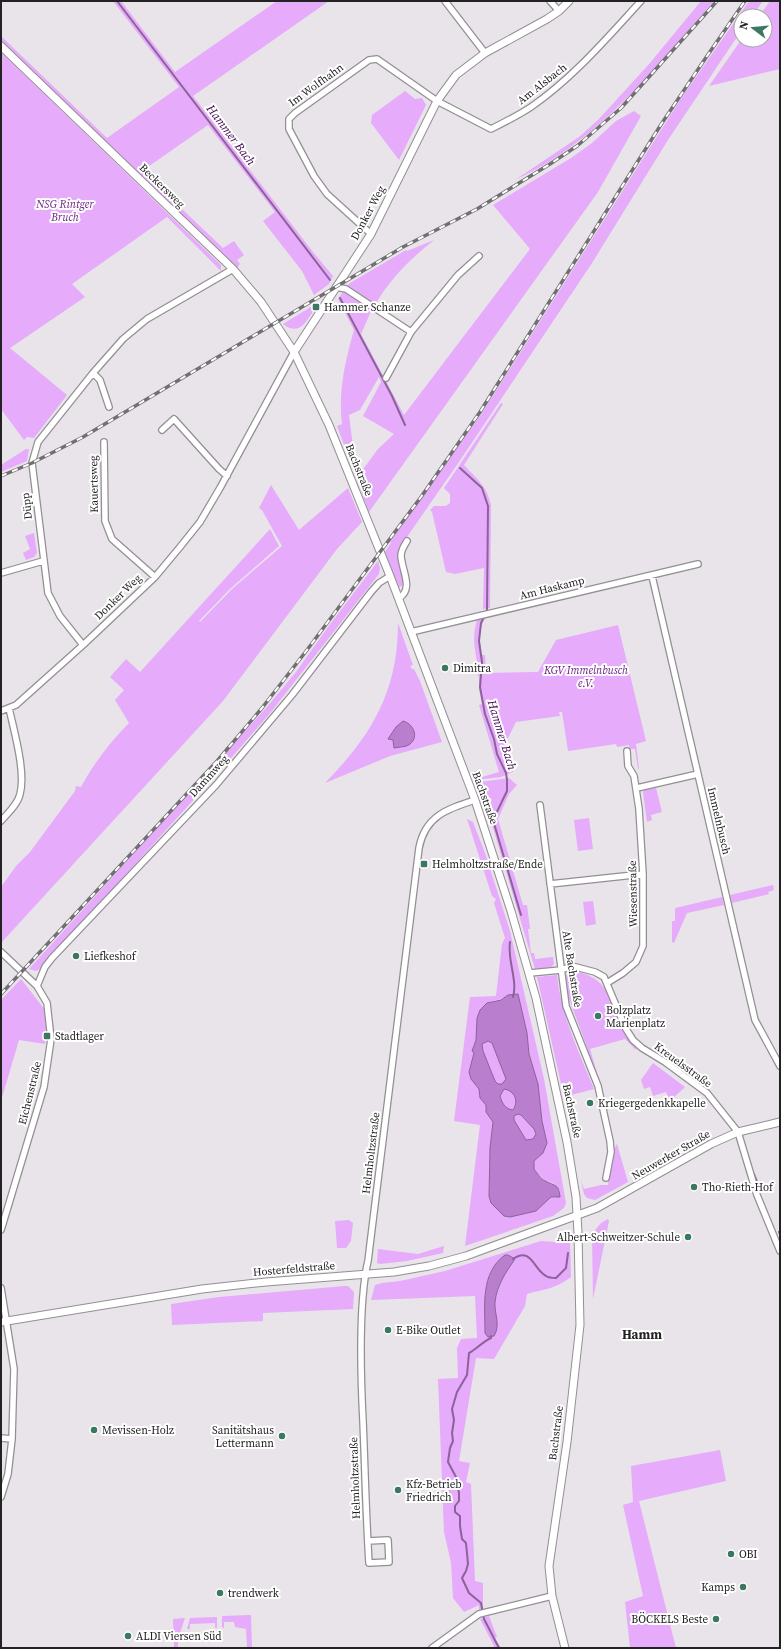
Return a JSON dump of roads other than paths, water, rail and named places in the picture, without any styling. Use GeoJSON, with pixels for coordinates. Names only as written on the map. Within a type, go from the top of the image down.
{"type":"FeatureCollection","features":[{"type":"Feature","properties":{"kind":"street"},"geometry":{"type":"LineString","coordinates":[[445,1],[485,52]]}},
{"type":"Feature","properties":{"kind":"street"},"geometry":{"type":"LineString","coordinates":[[550,1],[559,11]]}},
{"type":"Feature","properties":{"kind":"street","name":"Donker Weg"},"geometry":{"type":"LineString","coordinates":[[1,711],[16,704],[83,645],[155,577],[200,522],[227,476],[294,352],[371,234],[437,101],[456,75],[485,52],[547,19],[559,11],[569,1]]}},
{"type":"Feature","properties":{"kind":"street","name":"Am Alsbach"},"geometry":{"type":"LineString","coordinates":[[437,101],[492,129],[531,107],[552,91],[599,47],[642,1]]}},
{"type":"Feature","properties":{"kind":"street","name":"Beckersweg"},"geometry":{"type":"LineString","coordinates":[[1,46],[232,269],[261,302],[294,352]]}},
{"type":"Feature","properties":{"kind":"street","name":"Im Wolfhahn"},"geometry":{"type":"LineString","coordinates":[[371,234],[327,194],[314,176],[289,129],[289,119],[294,112],[369,60],[377,59],[437,101]]}},
{"type":"Feature","properties":{"kind":"street"},"geometry":{"type":"LineString","coordinates":[[386,378],[411,332],[458,275],[479,256]]}},
{"type":"Feature","properties":{"kind":"street","name":"Düpp"},"geometry":{"type":"LineString","coordinates":[[83,645],[60,616],[48,593],[32,463],[38,442],[92,373],[123,339],[147,319],[232,269]]}},
{"type":"Feature","properties":{"kind":"street"},"geometry":{"type":"LineString","coordinates":[[336,287],[346,289],[411,332]]}},
{"type":"Feature","properties":{"kind":"street","name":"Bachstraße"},"geometry":{"type":"LineString","coordinates":[[294,352],[329,425],[399,598],[475,800],[530,973],[561,1114],[576,1197],[580,1325],[567,1442],[549,1566],[552,1596],[566,1648]]}},
{"type":"Feature","properties":{"kind":"street"},"geometry":{"type":"LineString","coordinates":[[92,373],[100,380],[109,407]]}},
{"type":"Feature","properties":{"kind":"street"},"geometry":{"type":"LineString","coordinates":[[162,430],[174,419],[227,476]]}},
{"type":"Feature","properties":{"kind":"street","name":"Kauertsweg"},"geometry":{"type":"LineString","coordinates":[[104,442],[105,521],[112,539],[155,577]]}},
{"type":"Feature","properties":{"kind":"street"},"geometry":{"type":"LineString","coordinates":[[399,598],[407,589],[401,556],[402,549],[407,541]]}},
{"type":"Feature","properties":{"kind":"street"},"geometry":{"type":"LineString","coordinates":[[1,573],[43,562]]}},
{"type":"Feature","properties":{"kind":"street","name":"Am Haskamp"},"geometry":{"type":"LineString","coordinates":[[411,632],[497,613],[581,591],[652,576],[698,564]]}},
{"type":"Feature","properties":{"kind":"street","name":"Dammweg"},"geometry":{"type":"LineString","coordinates":[[37,986],[45,967],[52,958],[216,785],[292,695],[371,592],[379,583],[390,576]]}},
{"type":"Feature","properties":{"kind":"street","name":"Immelnbusch"},"geometry":{"type":"LineString","coordinates":[[652,576],[755,1020],[780,1066]]}},
{"type":"Feature","properties":{"kind":"street"},"geometry":{"type":"LineString","coordinates":[[1,821],[15,804],[20,795],[23,779],[9,708]]}},
{"type":"Feature","properties":{"kind":"street","name":"Wiesenstraße"},"geometry":{"type":"LineString","coordinates":[[607,982],[623,973],[636,962],[643,946],[643,874],[637,788],[634,776],[628,766],[627,751]]}},
{"type":"Feature","properties":{"kind":"street"},"geometry":{"type":"LineString","coordinates":[[637,788],[698,774]]}},
{"type":"Feature","properties":{"kind":"street","name":"Helmholtzstraße"},"geometry":{"type":"LineString","coordinates":[[368,1541],[388,1540],[389,1562],[369,1563],[368,1541],[360,1360],[364,1275],[368,1261],[420,842],[427,826],[437,816],[475,800]]}},
{"type":"Feature","properties":{"kind":"street","name":"Alte Bachstraße"},"geometry":{"type":"LineString","coordinates":[[540,805],[560,970],[566,1006],[598,1086],[610,1141],[611,1152],[606,1178]]}},
{"type":"Feature","properties":{"kind":"street"},"geometry":{"type":"LineString","coordinates":[[550,884],[643,874]]}},
{"type":"Feature","properties":{"kind":"street","name":"Eichenstraße"},"geometry":{"type":"LineString","coordinates":[[1,952],[37,986],[47,1003],[51,1033],[50,1053],[44,1087],[1,1230]]}},
{"type":"Feature","properties":{"kind":"street"},"geometry":{"type":"LineString","coordinates":[[530,973],[560,970],[572,966],[584,968],[604,977],[607,982]]}},
{"type":"Feature","properties":{"kind":"street","name":"Kreuelsstraße"},"geometry":{"type":"LineString","coordinates":[[607,982],[626,1028],[633,1040],[642,1048],[665,1062],[707,1093],[738,1132],[758,1194],[780,1251]]}},
{"type":"Feature","properties":{"kind":"street","name":"Neuwerker Straße"},"geometry":{"type":"LineString","coordinates":[[577,1216],[597,1208],[711,1144],[738,1132],[780,1122]]}},
{"type":"Feature","properties":{"kind":"street","name":"Hosterfeldstraße"},"geometry":{"type":"LineString","coordinates":[[4,1322],[202,1290],[271,1282],[364,1275],[429,1266],[466,1256],[577,1216]]}},
{"type":"Feature","properties":{"kind":"street"},"geometry":{"type":"LineString","coordinates":[[1,1288],[4,1322],[14,1369],[12,1439],[8,1474],[1,1497]]}},
{"type":"Feature","properties":{"kind":"street"},"geometry":{"type":"LineString","coordinates":[[1,1438],[12,1439]]}},
{"type":"Feature","properties":{"kind":"street"},"geometry":{"type":"LineString","coordinates":[[432,1648],[479,1614],[552,1596]]}},
{"type":"Feature","properties":{"kind":"waterway","name":"Hammer Bach"},"geometry":{"type":"LineString","coordinates":[[117,1],[330,280]]}},
{"type":"Feature","properties":{"kind":"waterway","name":"Hammer Bach"},"geometry":{"type":"LineString","coordinates":[[340,298],[392,396],[405,425]]}},
{"type":"Feature","properties":{"kind":"waterway","name":"Hammer Bach"},"geometry":{"type":"LineString","coordinates":[[460,468],[482,488],[488,506],[487,610],[485,613]]}},
{"type":"Feature","properties":{"kind":"waterway","name":"Hammer Bach"},"geometry":{"type":"LineString","coordinates":[[484,617],[481,623],[479,641],[482,662],[480,687],[485,714],[494,739],[497,754],[506,773],[507,780],[507,791],[493,820],[521,915]]}},
{"type":"Feature","properties":{"kind":"waterway","name":"Hammer Bach"},"geometry":{"type":"LineString","coordinates":[[510,942],[509,949],[514,984],[513,997]]}},
{"type":"Feature","properties":{"kind":"waterway"},"geometry":{"type":"LineString","coordinates":[[754,1174],[760,1189]]}},
{"type":"Feature","properties":{"kind":"waterway","name":"Hammer Bach"},"geometry":{"type":"LineString","coordinates":[[513,1259],[524,1255],[532,1260],[546,1276],[556,1278],[566,1268],[568,1253]]}},
{"type":"Feature","properties":{"kind":"waterway","name":"Hammer Bach"},"geometry":{"type":"LineString","coordinates":[[491,1336],[491,1338],[469,1353],[467,1375],[457,1392],[452,1409],[454,1420],[452,1433],[453,1441],[450,1448],[448,1462],[456,1477],[459,1501],[455,1506],[455,1512],[460,1516],[462,1539],[466,1543],[468,1564],[462,1578],[469,1593],[481,1603],[484,1619],[499,1648]]}},
{"type":"Feature","properties":{"kind":"railway"},"geometry":{"type":"LineString","coordinates":[[1,476],[32,463],[83,437],[403,247],[477,209],[550,164],[577,146],[621,108],[717,1]]}},
{"type":"Feature","properties":{"kind":"railway"},"geometry":{"type":"LineString","coordinates":[[1,994],[218,760],[262,708],[307,650],[421,497],[480,412],[662,123],[745,1]]}},
{"type":"Feature","properties":{"kind":"place","name":"Hammer Schanze"},"geometry":{"type":"Point","coordinates":[316,307]}},
{"type":"Feature","properties":{"kind":"place","name":"Dimitra"},"geometry":{"type":"Point","coordinates":[445,668]}},
{"type":"Feature","properties":{"kind":"place","name":"Helmholtzstraße/Ende"},"geometry":{"type":"Point","coordinates":[424,864]}},
{"type":"Feature","properties":{"kind":"place","name":"Liefkeshof"},"geometry":{"type":"Point","coordinates":[76,956]}},
{"type":"Feature","properties":{"kind":"place","name":"Bolzplatz Marienplatz"},"geometry":{"type":"Point","coordinates":[598,1016]}},
{"type":"Feature","properties":{"kind":"place","name":"Stadtlager"},"geometry":{"type":"Point","coordinates":[47,1036]}},
{"type":"Feature","properties":{"kind":"place","name":"Kriegergedenkkapelle"},"geometry":{"type":"Point","coordinates":[590,1103]}},
{"type":"Feature","properties":{"kind":"place","name":"Tho-Rieth-Hof"},"geometry":{"type":"Point","coordinates":[694,1187]}},
{"type":"Feature","properties":{"kind":"place","name":"Albert-Schweitzer-Schule"},"geometry":{"type":"Point","coordinates":[688,1237]}},
{"type":"Feature","properties":{"kind":"place","name":"E-Bike Outlet"},"geometry":{"type":"Point","coordinates":[388,1330]}},
{"type":"Feature","properties":{"kind":"place","name":"Mevissen-Holz"},"geometry":{"type":"Point","coordinates":[94,1430]}},
{"type":"Feature","properties":{"kind":"place","name":"Sanitätshaus Lettermann"},"geometry":{"type":"Point","coordinates":[282,1436]}},
{"type":"Feature","properties":{"kind":"place","name":"Kfz-Betrieb Friedrich"},"geometry":{"type":"Point","coordinates":[398,1490]}},
{"type":"Feature","properties":{"kind":"place","name":"OBI"},"geometry":{"type":"Point","coordinates":[731,1554]}},
{"type":"Feature","properties":{"kind":"place","name":"Kamps"},"geometry":{"type":"Point","coordinates":[743,1587]}},
{"type":"Feature","properties":{"kind":"place","name":"trendwerk"},"geometry":{"type":"Point","coordinates":[220,1593]}},
{"type":"Feature","properties":{"kind":"place","name":"BÖCKELS Beste"},"geometry":{"type":"Point","coordinates":[716,1619]}},
{"type":"Feature","properties":{"kind":"place","name":"ALDI Viersen Süd"},"geometry":{"type":"Point","coordinates":[128,1636]}},
{"type":"Feature","properties":{"kind":"district","name":"Hamm"},"geometry":{"type":"Point","coordinates":[642,1334]}},
{"type":"Feature","properties":{"kind":"park label","name":"NSG Rintger Bruch"},"geometry":{"type":"Point","coordinates":[65,210]}},
{"type":"Feature","properties":{"kind":"park label","name":"KGV Immelnbusch e.V."},"geometry":{"type":"Point","coordinates":[586,676]}}]}
